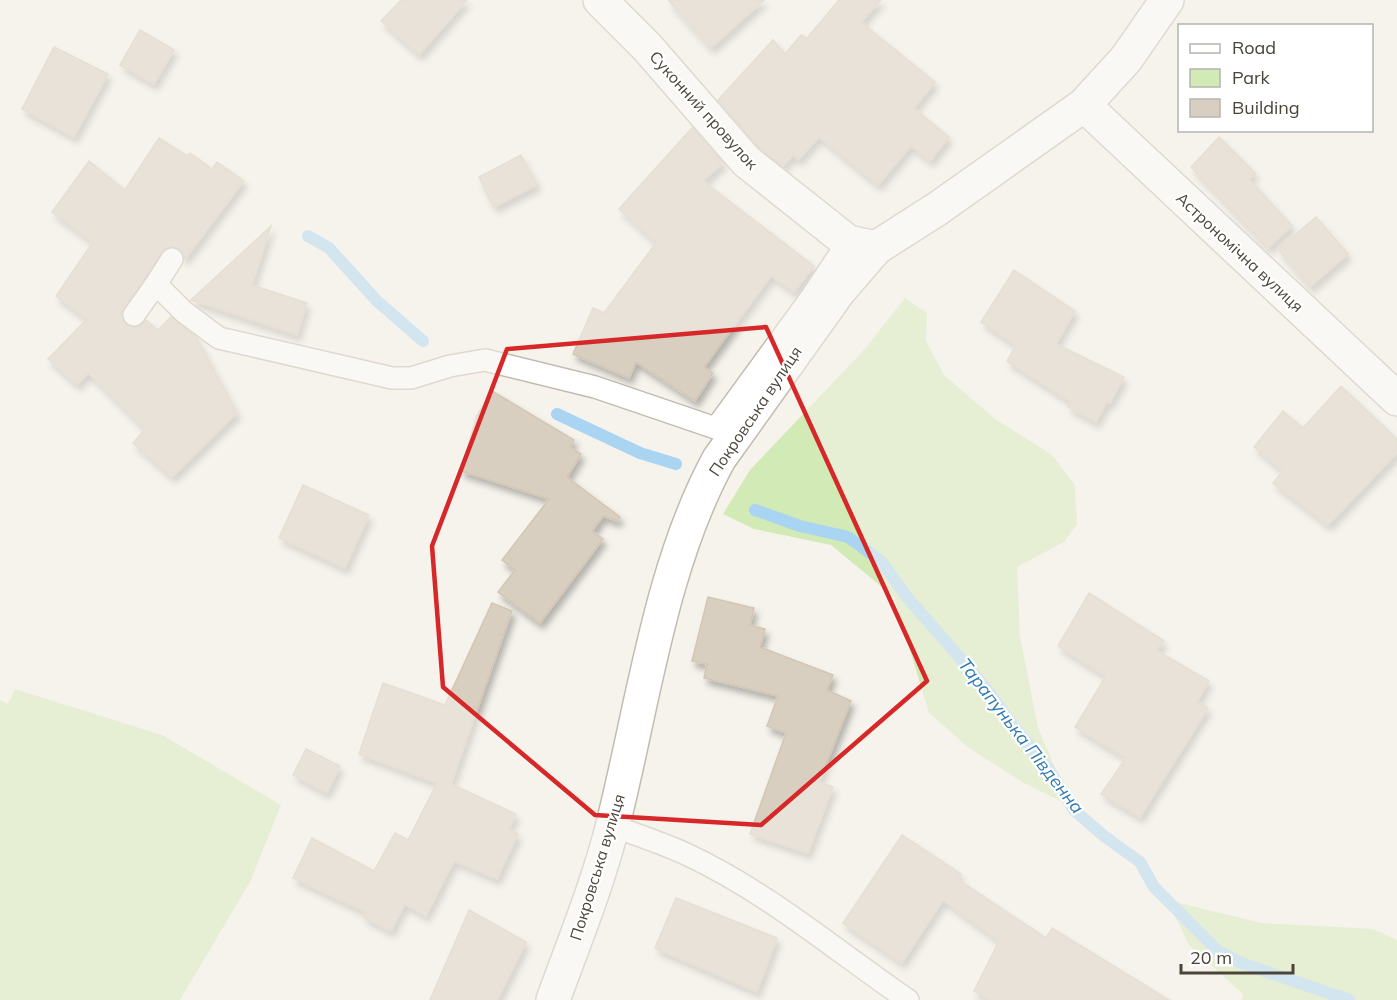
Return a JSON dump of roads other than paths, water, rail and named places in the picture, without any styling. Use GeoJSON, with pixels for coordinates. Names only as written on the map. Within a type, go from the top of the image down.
{"type":"FeatureCollection","features":[{"type":"Feature","properties":{"kind":"street","name":"Суконний провулок"},"geometry":{"type":"LineString","coordinates":[[600,0],[647,47],[746,161],[862,245]]}},
{"type":"Feature","properties":{"kind":"street","name":"Покровська вулиця"},"geometry":{"type":"LineString","coordinates":[[553,1000],[613,826],[652,657],[681,548],[726,431],[839,291],[862,245],[937,209],[1084,105],[1126,59],[1167,0]]}},
{"type":"Feature","properties":{"kind":"street","name":"Астрономічна вулиця"},"geometry":{"type":"LineString","coordinates":[[1084,105],[1397,399]]}},
{"type":"Feature","properties":{"kind":"lane"},"geometry":{"type":"LineString","coordinates":[[134,315],[172,259]]}},
{"type":"Feature","properties":{"kind":"lane"},"geometry":{"type":"LineString","coordinates":[[156,284],[184,312],[219,338],[392,378],[411,378],[450,366],[485,360],[596,387],[726,431]]}},
{"type":"Feature","properties":{"kind":"lane"},"geometry":{"type":"LineString","coordinates":[[613,826],[686,854],[741,884],[807,927],[908,1000]]}},
{"type":"Feature","properties":{"kind":"waterway","name":"Тарапунька Південна"},"geometry":{"type":"LineString","coordinates":[[308,236],[329,248],[377,301],[423,341]]}},
{"type":"Feature","properties":{"kind":"waterway","name":"Тарапунька Південна"},"geometry":{"type":"LineString","coordinates":[[557,414],[640,453],[676,464]]}},
{"type":"Feature","properties":{"kind":"waterway","name":"Тарапунька Південна"},"geometry":{"type":"LineString","coordinates":[[755,510],[800,526],[848,537],[881,561],[907,597],[985,687],[1049,770],[1074,810],[1104,836],[1140,862],[1154,887],[1218,951],[1241,963],[1349,1000]]}}]}
